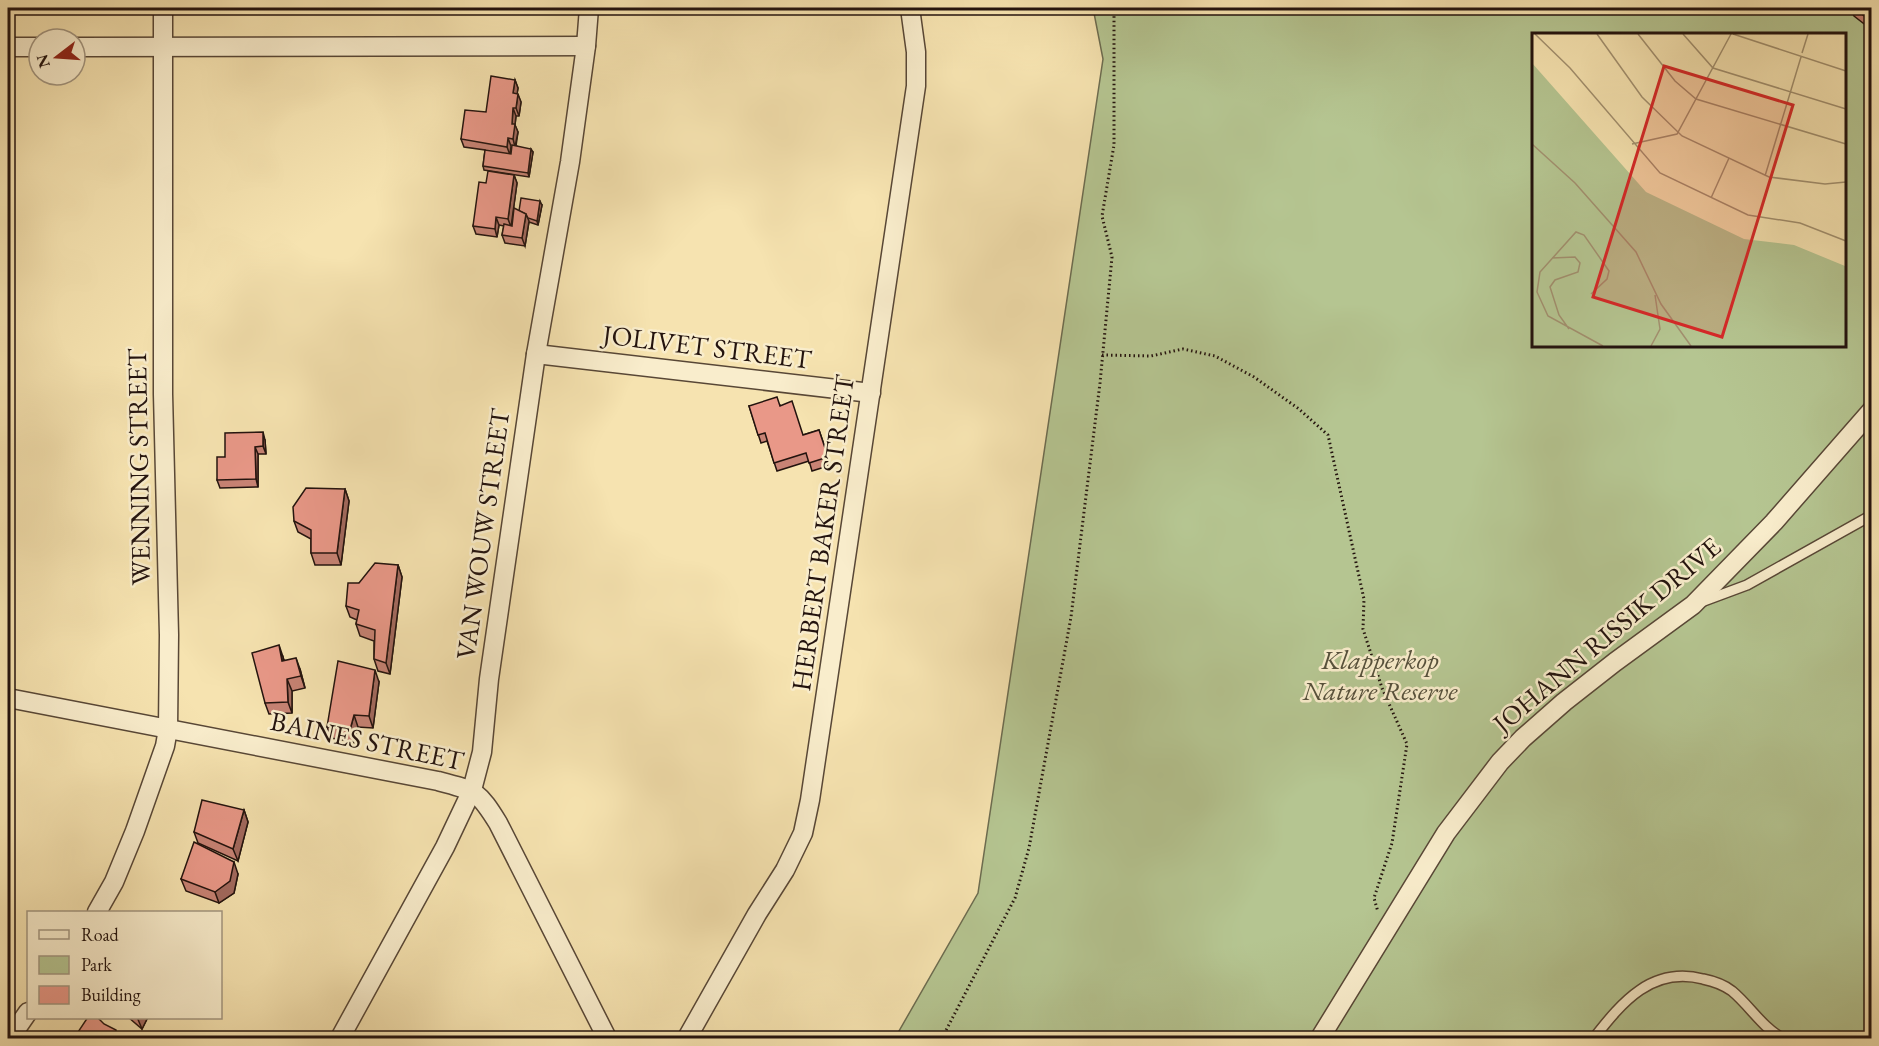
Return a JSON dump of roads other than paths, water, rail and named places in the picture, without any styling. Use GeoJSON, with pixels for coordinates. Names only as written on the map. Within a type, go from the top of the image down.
{"type":"FeatureCollection","features":[{"type":"Feature","properties":{"kind":"street","name":"WENNING STREET"},"geometry":{"type":"LineString","coordinates":[[98,911],[114,882],[135,831],[165,746],[168,729],[163,8]]}},
{"type":"Feature","properties":{"kind":"street","name":"VAN WOUW STREET"},"geometry":{"type":"LineString","coordinates":[[340,1038],[445,848],[472,790],[482,752],[489,679],[536,354],[570,162],[589,8]]}},
{"type":"Feature","properties":{"kind":"street","name":"HERBERT BAKER STREET"},"geometry":{"type":"LineString","coordinates":[[687,1038],[757,914],[785,870],[803,833],[810,800],[916,86],[916,52],[910,8]]}},
{"type":"Feature","properties":{"kind":"street"},"geometry":{"type":"LineString","coordinates":[[87,47],[586,46]]}},
{"type":"Feature","properties":{"kind":"street"},"geometry":{"type":"LineString","coordinates":[[8,47],[27,47]]}},
{"type":"Feature","properties":{"kind":"street","name":"JOLIVET STREET"},"geometry":{"type":"LineString","coordinates":[[536,354],[871,393]]}},
{"type":"Feature","properties":{"kind":"street","name":"JOHANN RISSIK DRIVE"},"geometry":{"type":"LineString","coordinates":[[1320,1038],[1446,833],[1500,762],[1564,702],[1614,662],[1693,605],[1774,522],[1872,410]]}},
{"type":"Feature","properties":{"kind":"street","name":"BAINES STREET"},"geometry":{"type":"LineString","coordinates":[[8,698],[426,779],[472,790],[485,802],[498,823],[608,1038]]}},
{"type":"Feature","properties":{"kind":"street"},"geometry":{"type":"LineString","coordinates":[[10,1038],[27,1013]]}},
{"type":"Feature","properties":{"kind":"lane"},"geometry":{"type":"LineString","coordinates":[[1693,605],[1747,585],[1872,515]]}},
{"type":"Feature","properties":{"kind":"lane"},"geometry":{"type":"LineString","coordinates":[[1594,1038],[1623,1005],[1645,985],[1677,976],[1704,979],[1730,989],[1772,1033],[1782,1038]]}},
{"type":"Feature","properties":{"kind":"park label","name":"Klapperkop Nature Reserve"},"geometry":{"type":"Point","coordinates":[1380,676]}}]}
